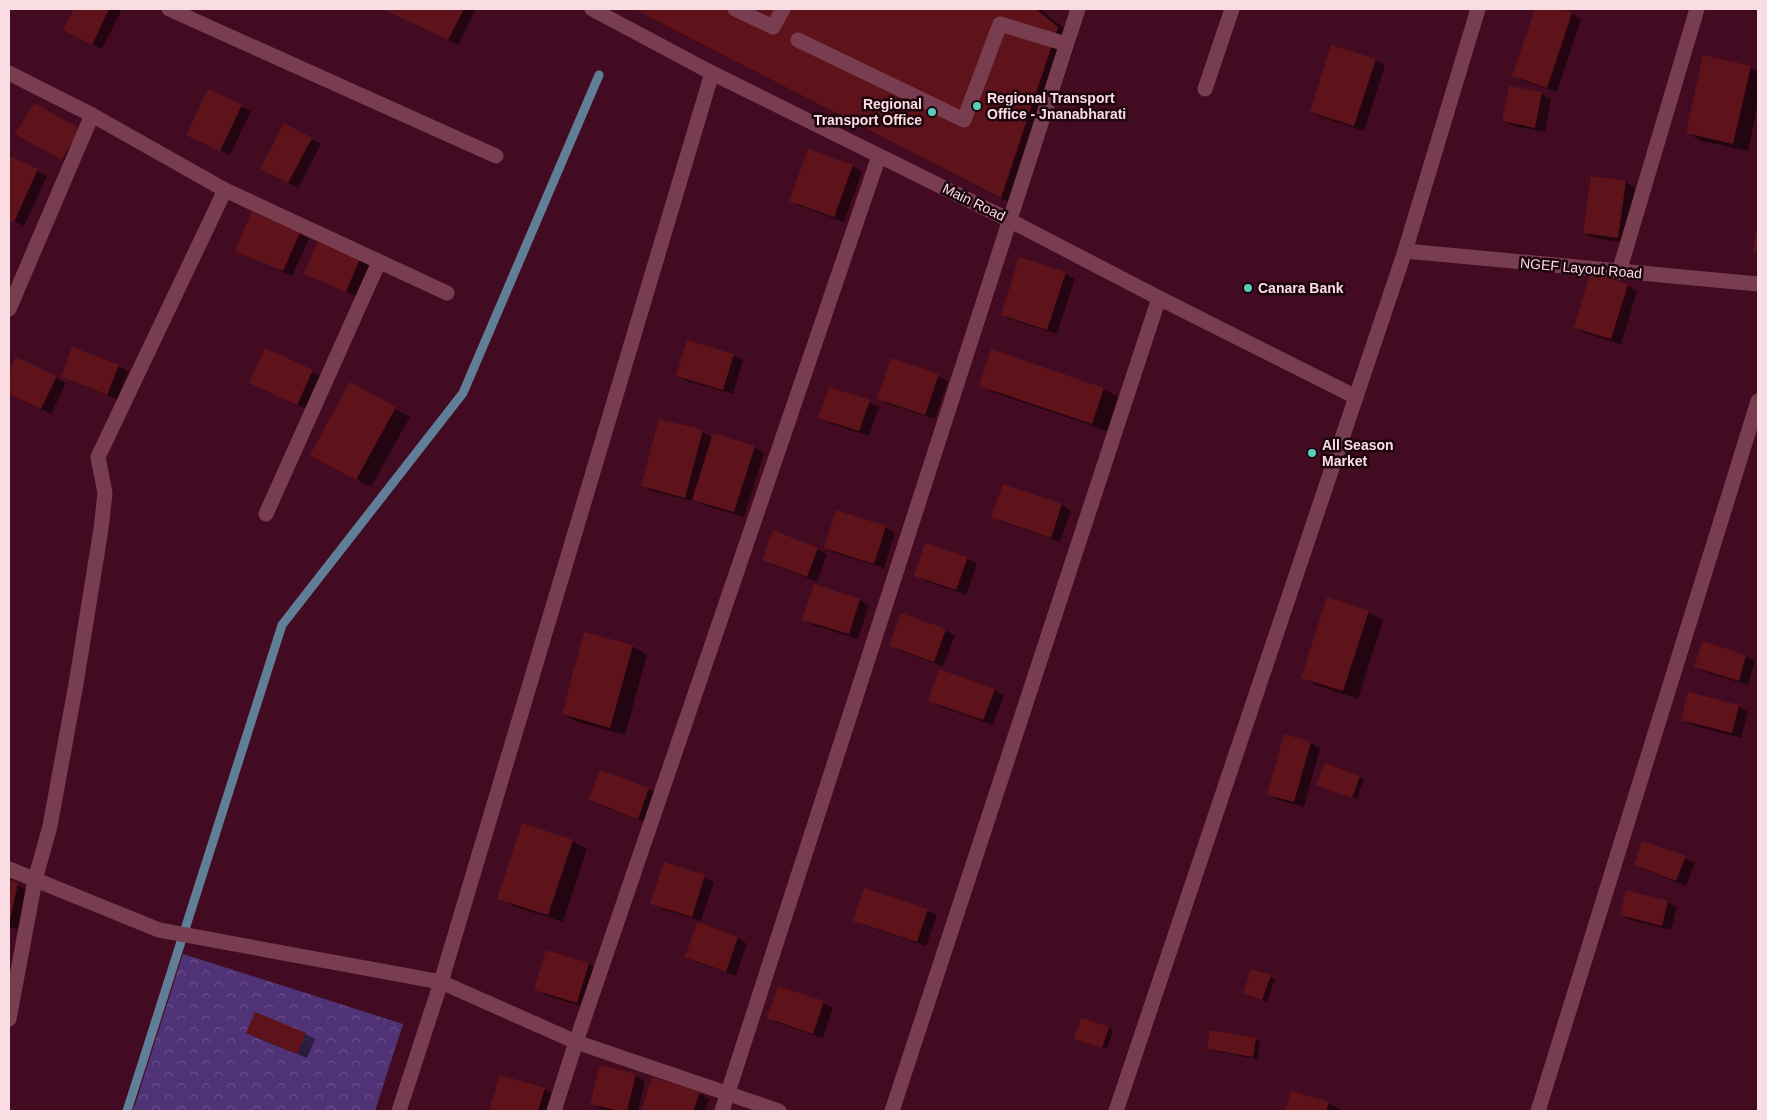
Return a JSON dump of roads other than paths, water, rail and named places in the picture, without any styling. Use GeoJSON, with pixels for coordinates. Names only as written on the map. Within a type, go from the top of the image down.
{"type":"FeatureCollection","features":[{"type":"Feature","properties":{"kind":"street"},"geometry":{"type":"LineString","coordinates":[[169,9],[496,156]]}},
{"type":"Feature","properties":{"kind":"street","name":"Main Road"},"geometry":{"type":"LineString","coordinates":[[592,9],[712,73],[1009,220],[1356,397]]}},
{"type":"Feature","properties":{"kind":"street"},"geometry":{"type":"LineString","coordinates":[[735,9],[773,27],[783,9]]}},
{"type":"Feature","properties":{"kind":"street"},"geometry":{"type":"LineString","coordinates":[[722,1111],[1078,9]]}},
{"type":"Feature","properties":{"kind":"street"},"geometry":{"type":"LineString","coordinates":[[1204,90],[1232,9]]}},
{"type":"Feature","properties":{"kind":"street"},"geometry":{"type":"LineString","coordinates":[[1116,1111],[1405,251],[1478,9]]}},
{"type":"Feature","properties":{"kind":"street"},"geometry":{"type":"LineString","coordinates":[[1619,272],[1697,9]]}},
{"type":"Feature","properties":{"kind":"street"},"geometry":{"type":"LineString","coordinates":[[798,40],[964,120],[1000,24],[1066,44]]}},
{"type":"Feature","properties":{"kind":"street"},"geometry":{"type":"LineString","coordinates":[[9,73],[92,115],[225,190],[447,294]]}},
{"type":"Feature","properties":{"kind":"street"},"geometry":{"type":"LineString","coordinates":[[399,1111],[441,982],[712,73]]}},
{"type":"Feature","properties":{"kind":"street"},"geometry":{"type":"LineString","coordinates":[[9,309],[92,115]]}},
{"type":"Feature","properties":{"kind":"street"},"geometry":{"type":"LineString","coordinates":[[554,1111],[879,156]]}},
{"type":"Feature","properties":{"kind":"street"},"geometry":{"type":"LineString","coordinates":[[9,1019],[35,880],[50,826],[76,684],[101,529],[105,493],[98,457],[225,190]]}},
{"type":"Feature","properties":{"kind":"street","name":"NGEF Layout Road"},"geometry":{"type":"LineString","coordinates":[[1405,251],[1758,284]]}},
{"type":"Feature","properties":{"kind":"street"},"geometry":{"type":"LineString","coordinates":[[266,514],[379,262]]}},
{"type":"Feature","properties":{"kind":"street"},"geometry":{"type":"LineString","coordinates":[[892,1111],[1159,298]]}},
{"type":"Feature","properties":{"kind":"street"},"geometry":{"type":"LineString","coordinates":[[1538,1111],[1758,401]]}},
{"type":"Feature","properties":{"kind":"street"},"geometry":{"type":"LineString","coordinates":[[9,869],[159,930],[441,982],[576,1042],[779,1111]]}},
{"type":"Feature","properties":{"kind":"waterway"},"geometry":{"type":"LineString","coordinates":[[127,1111],[282,625],[463,393],[599,75]]}},
{"type":"Feature","properties":{"kind":"place","name":"Regional Transport Office - Jnanabharati"},"geometry":{"type":"Point","coordinates":[977,106]}},
{"type":"Feature","properties":{"kind":"place","name":"Regional Transport Office"},"geometry":{"type":"Point","coordinates":[932,112]}},
{"type":"Feature","properties":{"kind":"place","name":"Canara Bank"},"geometry":{"type":"Point","coordinates":[1248,288]}},
{"type":"Feature","properties":{"kind":"place","name":"All Season Market"},"geometry":{"type":"Point","coordinates":[1312,453]}}]}
